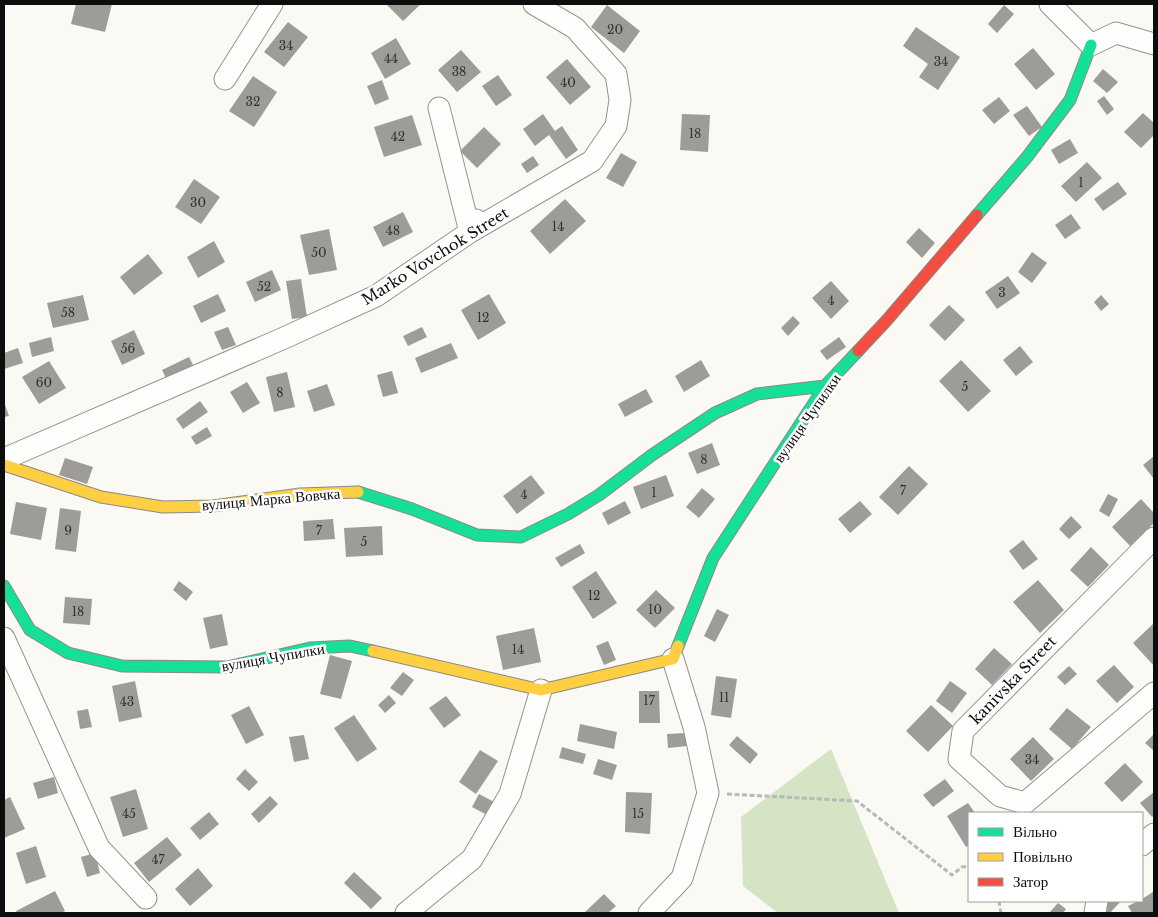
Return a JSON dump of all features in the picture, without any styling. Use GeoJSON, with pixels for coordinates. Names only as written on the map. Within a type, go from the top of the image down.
{"type":"FeatureCollection","features":[{"type":"Feature","properties":{"kind":"street"},"geometry":{"type":"LineString","coordinates":[[225,79],[272,4]]}},
{"type":"Feature","properties":{"kind":"street","name":"Marko Vovchok Street"},"geometry":{"type":"LineString","coordinates":[[4,458],[284,338],[376,296],[470,232],[592,161],[616,126],[620,100],[616,74],[575,28],[534,4]]}},
{"type":"Feature","properties":{"kind":"street"},"geometry":{"type":"LineString","coordinates":[[1050,4],[1091,45],[1116,34],[1154,44]]}},
{"type":"Feature","properties":{"kind":"street","name":"вулиця Чупилки"},"geometry":{"type":"LineString","coordinates":[[4,586],[30,630],[68,653],[122,666],[226,667],[310,648],[350,646],[541,690],[673,659],[713,558],[825,386],[887,320],[1026,157],[1070,100],[1091,45]]}},
{"type":"Feature","properties":{"kind":"street"},"geometry":{"type":"LineString","coordinates":[[440,108],[470,232]]}},
{"type":"Feature","properties":{"kind":"street"},"geometry":{"type":"LineString","coordinates":[[470,232],[478,216],[549,171]]}},
{"type":"Feature","properties":{"kind":"street","name":"вулиця Марка Вовчка"},"geometry":{"type":"LineString","coordinates":[[4,465],[101,497],[163,507],[213,506],[300,494],[358,492],[412,509],[477,535],[521,537],[568,514],[600,495],[652,456],[715,413],[757,394],[825,386]]}},
{"type":"Feature","properties":{"kind":"street","name":"kanivska Street"},"geometry":{"type":"LineString","coordinates":[[1154,538],[963,731],[959,760],[1000,796],[1025,803],[1154,693]]}},
{"type":"Feature","properties":{"kind":"street"},"geometry":{"type":"LineString","coordinates":[[4,638],[98,848],[146,898]]}},
{"type":"Feature","properties":{"kind":"street"},"geometry":{"type":"LineString","coordinates":[[649,913],[682,878],[708,793],[694,727],[673,659]]}},
{"type":"Feature","properties":{"kind":"street"},"geometry":{"type":"LineString","coordinates":[[406,913],[472,859],[510,794],[541,690]]}},
{"type":"Feature","properties":{"kind":"street"},"geometry":{"type":"LineString","coordinates":[[1143,844],[1154,834]]}},
{"type":"Feature","properties":{"kind":"path"},"geometry":{"type":"LineString","coordinates":[[708,793],[857,801],[952,875],[962,867],[968,866]]}},
{"type":"Feature","properties":{"kind":"green space"},"geometry":{"type":"Polygon","coordinates":[[[831,749],[899,913],[778,913],[743,886],[741,817],[831,749]]]}},
{"type":"Feature","properties":{"kind":"building"},"geometry":{"type":"Polygon","coordinates":[[[76,4],[112,4],[105,32],[71,24],[76,4]]]}},
{"type":"Feature","properties":{"kind":"building"},"geometry":{"type":"Polygon","coordinates":[[[386,4],[421,4],[403,21],[386,4]]]}},
{"type":"Feature","properties":{"kind":"building"},"geometry":{"type":"Polygon","coordinates":[[[607,5],[640,31],[624,53],[591,27],[607,5]]]}},
{"type":"Feature","properties":{"kind":"building"},"geometry":{"type":"Polygon","coordinates":[[[1004,5],[1014,14],[997,33],[988,24],[1004,5]]]}},
{"type":"Feature","properties":{"kind":"building"},"geometry":{"type":"Polygon","coordinates":[[[288,22],[308,37],[284,67],[264,52],[288,22]]]}},
{"type":"Feature","properties":{"kind":"building"},"geometry":{"type":"Polygon","coordinates":[[[916,27],[960,57],[938,90],[919,77],[928,64],[903,46],[916,27]]]}},
{"type":"Feature","properties":{"kind":"building"},"geometry":{"type":"Polygon","coordinates":[[[396,38],[411,64],[385,79],[371,53],[396,38]]]}},
{"type":"Feature","properties":{"kind":"building"},"geometry":{"type":"Polygon","coordinates":[[[1033,48],[1055,74],[1036,90],[1014,64],[1033,48]]]}},
{"type":"Feature","properties":{"kind":"building"},"geometry":{"type":"Polygon","coordinates":[[[461,50],[481,72],[457,92],[438,70],[461,50]]]}},
{"type":"Feature","properties":{"kind":"building"},"geometry":{"type":"Polygon","coordinates":[[[567,59],[591,87],[570,105],[546,77],[567,59]]]}},
{"type":"Feature","properties":{"kind":"building"},"geometry":{"type":"Polygon","coordinates":[[[1103,69],[1118,82],[1107,93],[1093,81],[1103,69]]]}},
{"type":"Feature","properties":{"kind":"building"},"geometry":{"type":"Polygon","coordinates":[[[498,75],[512,95],[496,106],[482,86],[498,75]]]}},
{"type":"Feature","properties":{"kind":"building"},"geometry":{"type":"Polygon","coordinates":[[[253,76],[277,92],[254,127],[229,111],[253,76]]]}},
{"type":"Feature","properties":{"kind":"building"},"geometry":{"type":"Polygon","coordinates":[[[382,80],[389,99],[375,105],[367,86],[382,80]]]}},
{"type":"Feature","properties":{"kind":"building"},"geometry":{"type":"Polygon","coordinates":[[[1104,96],[1114,109],[1107,115],[1097,101],[1104,96]]]}},
{"type":"Feature","properties":{"kind":"building"},"geometry":{"type":"Polygon","coordinates":[[[999,97],[1010,111],[994,124],[982,110],[999,97]]]}},
{"type":"Feature","properties":{"kind":"building"},"geometry":{"type":"Polygon","coordinates":[[[1027,106],[1042,127],[1029,136],[1013,115],[1027,106]]]}},
{"type":"Feature","properties":{"kind":"building"},"geometry":{"type":"Polygon","coordinates":[[[1143,113],[1154,123],[1154,135],[1141,148],[1124,132],[1143,113]]]}},
{"type":"Feature","properties":{"kind":"building"},"geometry":{"type":"Polygon","coordinates":[[[543,114],[555,131],[562,126],[578,150],[566,159],[549,135],[535,146],[523,129],[543,114]]]}},
{"type":"Feature","properties":{"kind":"building"},"geometry":{"type":"Polygon","coordinates":[[[682,114],[710,115],[708,152],[680,150],[682,114]]]}},
{"type":"Feature","properties":{"kind":"building"},"geometry":{"type":"Polygon","coordinates":[[[412,115],[422,145],[384,157],[374,127],[412,115]]]}},
{"type":"Feature","properties":{"kind":"building"},"geometry":{"type":"Polygon","coordinates":[[[484,127],[501,144],[477,168],[460,151],[484,127]]]}},
{"type":"Feature","properties":{"kind":"building"},"geometry":{"type":"Polygon","coordinates":[[[1070,139],[1078,153],[1059,164],[1051,150],[1070,139]]]}},
{"type":"Feature","properties":{"kind":"building"},"geometry":{"type":"Polygon","coordinates":[[[621,153],[637,162],[623,187],[606,178],[621,153]]]}},
{"type":"Feature","properties":{"kind":"building"},"geometry":{"type":"Polygon","coordinates":[[[533,156],[539,165],[527,173],[521,164],[533,156]]]}},
{"type":"Feature","properties":{"kind":"building"},"geometry":{"type":"Polygon","coordinates":[[[1087,162],[1102,178],[1076,202],[1061,186],[1087,162]]]}},
{"type":"Feature","properties":{"kind":"building"},"geometry":{"type":"Polygon","coordinates":[[[194,179],[220,197],[201,224],[175,207],[194,179]]]}},
{"type":"Feature","properties":{"kind":"building"},"geometry":{"type":"Polygon","coordinates":[[[1118,182],[1127,194],[1103,211],[1094,199],[1118,182]]]}},
{"type":"Feature","properties":{"kind":"building"},"geometry":{"type":"Polygon","coordinates":[[[565,199],[586,221],[550,254],[530,231],[565,199]]]}},
{"type":"Feature","properties":{"kind":"building"},"geometry":{"type":"Polygon","coordinates":[[[403,212],[413,232],[383,247],[373,227],[403,212]]]}},
{"type":"Feature","properties":{"kind":"building"},"geometry":{"type":"Polygon","coordinates":[[[1071,214],[1081,228],[1065,239],[1055,225],[1071,214]]]}},
{"type":"Feature","properties":{"kind":"building"},"geometry":{"type":"Polygon","coordinates":[[[919,228],[935,243],[922,258],[906,242],[919,228]]]}},
{"type":"Feature","properties":{"kind":"building"},"geometry":{"type":"Polygon","coordinates":[[[329,229],[337,270],[309,275],[300,235],[329,229]]]}},
{"type":"Feature","properties":{"kind":"building"},"geometry":{"type":"Polygon","coordinates":[[[214,241],[225,262],[198,278],[187,257],[214,241]]]}},
{"type":"Feature","properties":{"kind":"building"},"geometry":{"type":"Polygon","coordinates":[[[1032,252],[1047,263],[1032,283],[1018,272],[1032,252]]]}},
{"type":"Feature","properties":{"kind":"building"},"geometry":{"type":"Polygon","coordinates":[[[148,254],[163,273],[134,295],[120,277],[148,254]]]}},
{"type":"Feature","properties":{"kind":"building"},"geometry":{"type":"Polygon","coordinates":[[[272,270],[281,290],[255,302],[246,282],[272,270]]]}},
{"type":"Feature","properties":{"kind":"building"},"geometry":{"type":"Polygon","coordinates":[[[1008,276],[1020,293],[997,309],[985,292],[1008,276]]]}},
{"type":"Feature","properties":{"kind":"building"},"geometry":{"type":"Polygon","coordinates":[[[301,279],[307,317],[292,319],[286,281],[301,279]]]}},
{"type":"Feature","properties":{"kind":"building"},"geometry":{"type":"Polygon","coordinates":[[[831,281],[849,301],[831,319],[812,298],[831,281]]]}},
{"type":"Feature","properties":{"kind":"building"},"geometry":{"type":"Polygon","coordinates":[[[218,294],[226,311],[201,323],[193,306],[218,294]]]}},
{"type":"Feature","properties":{"kind":"building"},"geometry":{"type":"Polygon","coordinates":[[[489,294],[506,323],[478,340],[461,310],[489,294]]]}},
{"type":"Feature","properties":{"kind":"building"},"geometry":{"type":"Polygon","coordinates":[[[83,295],[89,320],[53,328],[47,303],[83,295]]]}},
{"type":"Feature","properties":{"kind":"building"},"geometry":{"type":"Polygon","coordinates":[[[1101,295],[1109,304],[1101,311],[1094,302],[1101,295]]]}},
{"type":"Feature","properties":{"kind":"building"},"geometry":{"type":"Polygon","coordinates":[[[949,305],[965,320],[945,341],[929,325],[949,305]]]}},
{"type":"Feature","properties":{"kind":"building"},"geometry":{"type":"Polygon","coordinates":[[[793,316],[800,323],[788,336],[781,328],[793,316]]]}},
{"type":"Feature","properties":{"kind":"building"},"geometry":{"type":"Polygon","coordinates":[[[228,327],[236,345],[222,350],[214,332],[228,327]]]}},
{"type":"Feature","properties":{"kind":"building"},"geometry":{"type":"Polygon","coordinates":[[[422,327],[427,337],[408,346],[403,336],[422,327]]]}},
{"type":"Feature","properties":{"kind":"building"},"geometry":{"type":"Polygon","coordinates":[[[134,330],[145,354],[122,365],[111,341],[134,330]]]}},
{"type":"Feature","properties":{"kind":"building"},"geometry":{"type":"Polygon","coordinates":[[[51,337],[54,351],[32,357],[29,343],[51,337]]]}},
{"type":"Feature","properties":{"kind":"building"},"geometry":{"type":"Polygon","coordinates":[[[839,337],[846,347],[827,360],[820,351],[839,337]]]}},
{"type":"Feature","properties":{"kind":"building"},"geometry":{"type":"Polygon","coordinates":[[[451,343],[458,358],[421,373],[415,358],[451,343]]]}},
{"type":"Feature","properties":{"kind":"building"},"geometry":{"type":"Polygon","coordinates":[[[1020,346],[1033,362],[1016,376],[1003,360],[1020,346]]]}},
{"type":"Feature","properties":{"kind":"building"},"geometry":{"type":"Polygon","coordinates":[[[18,348],[23,363],[4,369],[4,353],[18,348]]]}},
{"type":"Feature","properties":{"kind":"building"},"geometry":{"type":"Polygon","coordinates":[[[189,357],[193,365],[166,378],[162,370],[189,357]]]}},
{"type":"Feature","properties":{"kind":"building"},"geometry":{"type":"Polygon","coordinates":[[[701,360],[710,376],[684,392],[675,376],[701,360]]]}},
{"type":"Feature","properties":{"kind":"building"},"geometry":{"type":"Polygon","coordinates":[[[961,360],[991,391],[968,412],[939,381],[961,360]]]}},
{"type":"Feature","properties":{"kind":"building"},"geometry":{"type":"Polygon","coordinates":[[[49,361],[66,388],[39,404],[22,377],[49,361]]]}},
{"type":"Feature","properties":{"kind":"building"},"geometry":{"type":"Polygon","coordinates":[[[392,371],[398,393],[383,397],[377,375],[392,371]]]}},
{"type":"Feature","properties":{"kind":"building"},"geometry":{"type":"Polygon","coordinates":[[[287,372],[295,407],[274,412],[266,377],[287,372]]]}},
{"type":"Feature","properties":{"kind":"building"},"geometry":{"type":"Polygon","coordinates":[[[247,382],[260,403],[243,413],[230,392],[247,382]]]}},
{"type":"Feature","properties":{"kind":"building"},"geometry":{"type":"Polygon","coordinates":[[[327,384],[335,405],[314,412],[307,391],[327,384]]]}},
{"type":"Feature","properties":{"kind":"building"},"geometry":{"type":"Polygon","coordinates":[[[646,389],[653,402],[625,417],[618,404],[646,389]]]}},
{"type":"Feature","properties":{"kind":"building"},"geometry":{"type":"Polygon","coordinates":[[[200,401],[208,412],[183,429],[176,419],[200,401]]]}},
{"type":"Feature","properties":{"kind":"building"},"geometry":{"type":"Polygon","coordinates":[[[4,402],[9,416],[4,417],[4,402]]]}},
{"type":"Feature","properties":{"kind":"building"},"geometry":{"type":"Polygon","coordinates":[[[207,427],[212,436],[196,445],[191,437],[207,427]]]}},
{"type":"Feature","properties":{"kind":"building"},"geometry":{"type":"Polygon","coordinates":[[[712,443],[720,465],[697,474],[688,453],[712,443]]]}},
{"type":"Feature","properties":{"kind":"building"},"geometry":{"type":"Polygon","coordinates":[[[1154,456],[1154,479],[1143,465],[1154,456]]]}},
{"type":"Feature","properties":{"kind":"building"},"geometry":{"type":"Polygon","coordinates":[[[65,458],[93,467],[87,484],[59,475],[65,458]]]}},
{"type":"Feature","properties":{"kind":"building"},"geometry":{"type":"Polygon","coordinates":[[[909,466],[928,484],[898,515],[879,497],[909,466]]]}},
{"type":"Feature","properties":{"kind":"building"},"geometry":{"type":"Polygon","coordinates":[[[531,475],[545,493],[517,514],[503,496],[531,475]]]}},
{"type":"Feature","properties":{"kind":"building"},"geometry":{"type":"Polygon","coordinates":[[[666,475],[674,496],[641,509],[633,487],[666,475]]]}},
{"type":"Feature","properties":{"kind":"building"},"geometry":{"type":"Polygon","coordinates":[[[702,488],[715,499],[699,518],[686,507],[702,488]]]}},
{"type":"Feature","properties":{"kind":"building"},"geometry":{"type":"Polygon","coordinates":[[[1108,494],[1118,499],[1109,517],[1099,511],[1108,494]]]}},
{"type":"Feature","properties":{"kind":"building"},"geometry":{"type":"Polygon","coordinates":[[[1141,499],[1154,513],[1154,523],[1130,546],[1112,527],[1141,499]]]}},
{"type":"Feature","properties":{"kind":"building"},"geometry":{"type":"Polygon","coordinates":[[[625,501],[631,513],[608,525],[602,513],[625,501]]]}},
{"type":"Feature","properties":{"kind":"building"},"geometry":{"type":"Polygon","coordinates":[[[860,501],[872,514],[850,533],[838,519],[860,501]]]}},
{"type":"Feature","properties":{"kind":"building"},"geometry":{"type":"Polygon","coordinates":[[[16,502],[47,508],[41,540],[10,534],[16,502]]]}},
{"type":"Feature","properties":{"kind":"building"},"geometry":{"type":"Polygon","coordinates":[[[60,508],[81,511],[76,552],[55,549],[60,508]]]}},
{"type":"Feature","properties":{"kind":"building"},"geometry":{"type":"Polygon","coordinates":[[[1071,516],[1082,527],[1069,539],[1059,529],[1071,516]]]}},
{"type":"Feature","properties":{"kind":"building"},"geometry":{"type":"Polygon","coordinates":[[[333,519],[335,539],[304,541],[303,521],[333,519]]]}},
{"type":"Feature","properties":{"kind":"building"},"geometry":{"type":"Polygon","coordinates":[[[382,526],[383,555],[346,557],[344,528],[382,526]]]}},
{"type":"Feature","properties":{"kind":"building"},"geometry":{"type":"Polygon","coordinates":[[[1023,540],[1038,559],[1023,570],[1009,551],[1023,540]]]}},
{"type":"Feature","properties":{"kind":"building"},"geometry":{"type":"Polygon","coordinates":[[[580,544],[585,553],[561,567],[555,558],[580,544]]]}},
{"type":"Feature","properties":{"kind":"building"},"geometry":{"type":"Polygon","coordinates":[[[1091,547],[1109,565],[1088,587],[1070,570],[1091,547]]]}},
{"type":"Feature","properties":{"kind":"building"},"geometry":{"type":"Polygon","coordinates":[[[596,571],[617,603],[593,619],[572,587],[596,571]]]}},
{"type":"Feature","properties":{"kind":"building"},"geometry":{"type":"Polygon","coordinates":[[[1038,580],[1064,610],[1040,633],[1013,602],[1038,580]]]}},
{"type":"Feature","properties":{"kind":"building"},"geometry":{"type":"Polygon","coordinates":[[[179,581],[193,592],[186,601],[173,590],[179,581]]]}},
{"type":"Feature","properties":{"kind":"building"},"geometry":{"type":"Polygon","coordinates":[[[656,590],[675,608],[655,628],[636,610],[656,590]]]}},
{"type":"Feature","properties":{"kind":"building"},"geometry":{"type":"Polygon","coordinates":[[[65,597],[92,599],[90,625],[63,623],[65,597]]]}},
{"type":"Feature","properties":{"kind":"building"},"geometry":{"type":"Polygon","coordinates":[[[717,609],[729,615],[715,642],[704,636],[717,609]]]}},
{"type":"Feature","properties":{"kind":"building"},"geometry":{"type":"Polygon","coordinates":[[[222,614],[228,645],[210,649],[203,618],[222,614]]]}},
{"type":"Feature","properties":{"kind":"building"},"geometry":{"type":"Polygon","coordinates":[[[1154,623],[1154,666],[1133,643],[1154,623]]]}},
{"type":"Feature","properties":{"kind":"building"},"geometry":{"type":"Polygon","coordinates":[[[534,628],[541,662],[503,670],[496,636],[534,628]]]}},
{"type":"Feature","properties":{"kind":"building"},"geometry":{"type":"Polygon","coordinates":[[[608,641],[616,660],[604,665],[596,646],[608,641]]]}},
{"type":"Feature","properties":{"kind":"building"},"geometry":{"type":"Polygon","coordinates":[[[994,648],[1012,664],[992,685],[975,669],[994,648]]]}},
{"type":"Feature","properties":{"kind":"building"},"geometry":{"type":"Polygon","coordinates":[[[330,655],[352,661],[341,699],[320,694],[330,655]]]}},
{"type":"Feature","properties":{"kind":"building"},"geometry":{"type":"Polygon","coordinates":[[[1114,665],[1134,687],[1117,703],[1096,681],[1114,665]]]}},
{"type":"Feature","properties":{"kind":"building"},"geometry":{"type":"Polygon","coordinates":[[[1069,666],[1077,674],[1065,685],[1057,677],[1069,666]]]}},
{"type":"Feature","properties":{"kind":"building"},"geometry":{"type":"Polygon","coordinates":[[[403,672],[414,680],[402,696],[390,688],[403,672]]]}},
{"type":"Feature","properties":{"kind":"building"},"geometry":{"type":"Polygon","coordinates":[[[716,676],[737,679],[731,718],[711,715],[716,676]]]}},
{"type":"Feature","properties":{"kind":"building"},"geometry":{"type":"Polygon","coordinates":[[[135,681],[142,717],[119,722],[112,686],[135,681]]]}},
{"type":"Feature","properties":{"kind":"building"},"geometry":{"type":"Polygon","coordinates":[[[950,681],[967,693],[952,713],[936,701],[950,681]]]}},
{"type":"Feature","properties":{"kind":"building"},"geometry":{"type":"Polygon","coordinates":[[[639,691],[659,691],[660,723],[639,723],[639,691]]]}},
{"type":"Feature","properties":{"kind":"building"},"geometry":{"type":"Polygon","coordinates":[[[389,695],[396,703],[385,713],[378,705],[389,695]]]}},
{"type":"Feature","properties":{"kind":"building"},"geometry":{"type":"Polygon","coordinates":[[[446,696],[461,715],[444,728],[429,708],[446,696]]]}},
{"type":"Feature","properties":{"kind":"building"},"geometry":{"type":"Polygon","coordinates":[[[931,705],[953,726],[928,752],[906,731],[931,705]]]}},
{"type":"Feature","properties":{"kind":"building"},"geometry":{"type":"Polygon","coordinates":[[[249,706],[264,735],[246,744],[231,715],[249,706]]]}},
{"type":"Feature","properties":{"kind":"building"},"geometry":{"type":"Polygon","coordinates":[[[1067,708],[1091,727],[1072,749],[1049,729],[1067,708]]]}},
{"type":"Feature","properties":{"kind":"building"},"geometry":{"type":"Polygon","coordinates":[[[88,709],[92,727],[80,729],[77,711],[88,709]]]}},
{"type":"Feature","properties":{"kind":"building"},"geometry":{"type":"Polygon","coordinates":[[[354,715],[377,749],[357,762],[334,728],[354,715]]]}},
{"type":"Feature","properties":{"kind":"building"},"geometry":{"type":"Polygon","coordinates":[[[580,724],[617,732],[614,749],[577,741],[580,724]]]}},
{"type":"Feature","properties":{"kind":"building"},"geometry":{"type":"Polygon","coordinates":[[[686,733],[687,746],[668,748],[667,734],[686,733]]]}},
{"type":"Feature","properties":{"kind":"building"},"geometry":{"type":"Polygon","coordinates":[[[1154,734],[1154,751],[1145,743],[1154,734]]]}},
{"type":"Feature","properties":{"kind":"building"},"geometry":{"type":"Polygon","coordinates":[[[304,735],[309,759],[294,762],[289,737],[304,735]]]}},
{"type":"Feature","properties":{"kind":"building"},"geometry":{"type":"Polygon","coordinates":[[[737,736],[758,754],[750,764],[729,745],[737,736]]]}},
{"type":"Feature","properties":{"kind":"building"},"geometry":{"type":"Polygon","coordinates":[[[1033,737],[1054,759],[1031,781],[1010,759],[1033,737]]]}},
{"type":"Feature","properties":{"kind":"building"},"geometry":{"type":"Polygon","coordinates":[[[562,747],[586,754],[583,764],[559,758],[562,747]]]}},
{"type":"Feature","properties":{"kind":"building"},"geometry":{"type":"Polygon","coordinates":[[[480,750],[498,761],[476,794],[459,782],[480,750]]]}},
{"type":"Feature","properties":{"kind":"building"},"geometry":{"type":"Polygon","coordinates":[[[598,759],[617,765],[612,780],[593,774],[598,759]]]}},
{"type":"Feature","properties":{"kind":"building"},"geometry":{"type":"Polygon","coordinates":[[[1125,763],[1143,782],[1122,802],[1104,783],[1125,763]]]}},
{"type":"Feature","properties":{"kind":"building"},"geometry":{"type":"Polygon","coordinates":[[[245,769],[258,782],[249,791],[236,779],[245,769]]]}},
{"type":"Feature","properties":{"kind":"building"},"geometry":{"type":"Polygon","coordinates":[[[54,777],[58,793],[38,799],[33,783],[54,777]]]}},
{"type":"Feature","properties":{"kind":"building"},"geometry":{"type":"Polygon","coordinates":[[[945,779],[954,791],[933,807],[923,795],[945,779]]]}},
{"type":"Feature","properties":{"kind":"building"},"geometry":{"type":"Polygon","coordinates":[[[136,789],[148,829],[123,837],[110,797],[136,789]]]}},
{"type":"Feature","properties":{"kind":"building"},"geometry":{"type":"Polygon","coordinates":[[[626,792],[652,793],[650,834],[625,832],[626,792]]]}},
{"type":"Feature","properties":{"kind":"building"},"geometry":{"type":"Polygon","coordinates":[[[1154,792],[1154,815],[1152,817],[1140,803],[1154,792]]]}},
{"type":"Feature","properties":{"kind":"building"},"geometry":{"type":"Polygon","coordinates":[[[479,794],[496,803],[489,816],[472,807],[479,794]]]}},
{"type":"Feature","properties":{"kind":"building"},"geometry":{"type":"Polygon","coordinates":[[[270,796],[278,804],[259,823],[251,814],[270,796]]]}},
{"type":"Feature","properties":{"kind":"building"},"geometry":{"type":"Polygon","coordinates":[[[10,797],[25,829],[4,838],[4,800],[10,797]]]}},
{"type":"Feature","properties":{"kind":"building"},"geometry":{"type":"Polygon","coordinates":[[[968,803],[974,812],[968,812],[968,846],[966,847],[947,816],[968,803]]]}},
{"type":"Feature","properties":{"kind":"building"},"geometry":{"type":"Polygon","coordinates":[[[209,812],[219,824],[200,840],[190,828],[209,812]]]}},
{"type":"Feature","properties":{"kind":"building"},"geometry":{"type":"Polygon","coordinates":[[[167,837],[182,855],[149,882],[134,863],[167,837]]]}},
{"type":"Feature","properties":{"kind":"building"},"geometry":{"type":"Polygon","coordinates":[[[36,846],[46,877],[26,884],[16,853],[36,846]]]}},
{"type":"Feature","properties":{"kind":"building"},"geometry":{"type":"Polygon","coordinates":[[[95,853],[100,873],[87,877],[81,857],[95,853]]]}},
{"type":"Feature","properties":{"kind":"building"},"geometry":{"type":"Polygon","coordinates":[[[198,868],[213,886],[190,906],[175,889],[198,868]]]}},
{"type":"Feature","properties":{"kind":"building"},"geometry":{"type":"Polygon","coordinates":[[[354,872],[382,898],[371,909],[344,883],[354,872]]]}},
{"type":"Feature","properties":{"kind":"building"},"geometry":{"type":"Polygon","coordinates":[[[55,891],[65,911],[61,913],[17,913],[16,911],[55,891]]]}},
{"type":"Feature","properties":{"kind":"building"},"geometry":{"type":"Polygon","coordinates":[[[1153,892],[1154,913],[1132,913],[1128,906],[1136,902],[1143,902],[1143,898],[1153,892]]]}},
{"type":"Feature","properties":{"kind":"building"},"geometry":{"type":"Polygon","coordinates":[[[604,894],[616,906],[608,913],[584,913],[604,894]]]}},
{"type":"Feature","properties":{"kind":"building"},"geometry":{"type":"Polygon","coordinates":[[[1107,902],[1120,902],[1110,913],[1104,913],[1107,902]]]}},
{"type":"Feature","properties":{"kind":"building"},"geometry":{"type":"Polygon","coordinates":[[[1058,903],[1066,909],[1063,913],[1049,913],[1058,903]]]}},
{"type":"Feature","properties":{"kind":"traffic: fast"},"geometry":{"type":"LineString","coordinates":[[977,215],[1027,157],[1070,100],[1091,45]]}},
{"type":"Feature","properties":{"kind":"traffic: fast"},"geometry":{"type":"LineString","coordinates":[[678,646],[713,558],[825,386],[858,351]]}},
{"type":"Feature","properties":{"kind":"traffic: fast"},"geometry":{"type":"LineString","coordinates":[[358,492],[412,509],[477,535],[521,537],[568,514],[599,495],[652,455],[715,413],[757,394],[825,386]]}},
{"type":"Feature","properties":{"kind":"traffic: fast"},"geometry":{"type":"LineString","coordinates":[[4,586],[30,630],[68,653],[122,666],[227,667],[310,648],[350,646],[373,651]]}},
{"type":"Feature","properties":{"kind":"traffic: slow"},"geometry":{"type":"LineString","coordinates":[[4,465],[101,497],[163,507],[213,506],[300,494],[358,492]]}},
{"type":"Feature","properties":{"kind":"traffic: slow"},"geometry":{"type":"LineString","coordinates":[[373,651],[541,690],[673,659],[678,646]]}},
{"type":"Feature","properties":{"kind":"traffic: jam"},"geometry":{"type":"LineString","coordinates":[[858,351],[977,215]]}}]}
